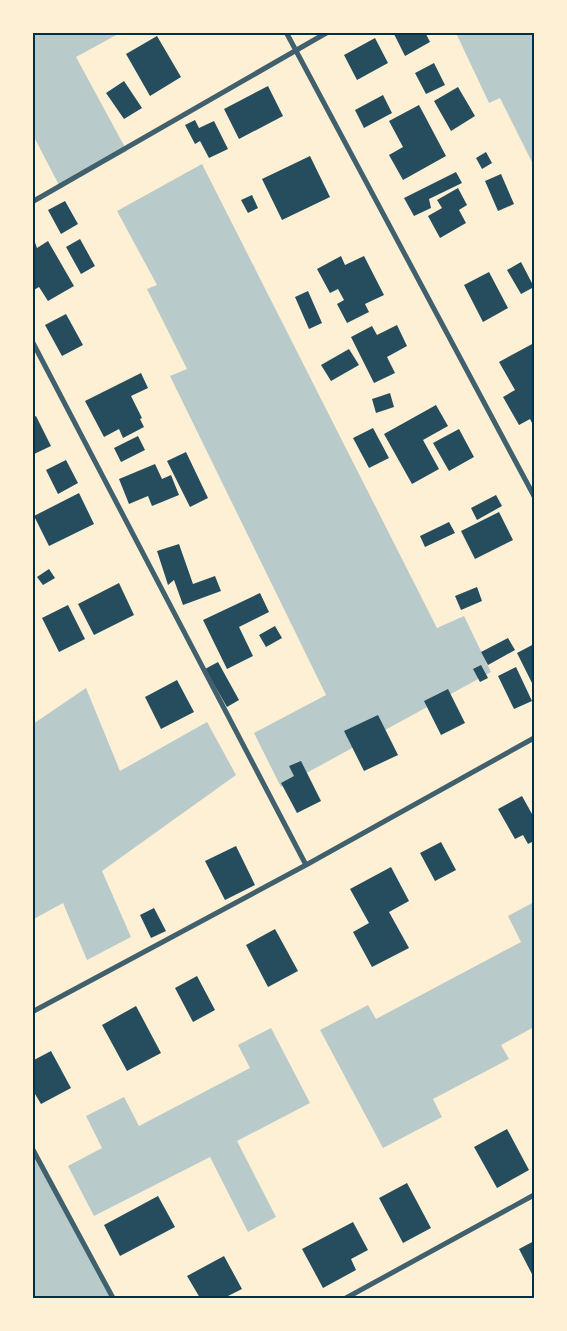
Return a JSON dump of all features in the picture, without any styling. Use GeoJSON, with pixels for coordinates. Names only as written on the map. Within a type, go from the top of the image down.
{"type":"FeatureCollection","features":[{"type":"Feature","properties":{"kind":"street"},"geometry":{"type":"LineString","coordinates":[[286,32],[534,496]]}},
{"type":"Feature","properties":{"kind":"street"},"geometry":{"type":"LineString","coordinates":[[32,202],[328,32]]}},
{"type":"Feature","properties":{"kind":"street"},"geometry":{"type":"LineString","coordinates":[[32,341],[306,865]]}},
{"type":"Feature","properties":{"kind":"street"},"geometry":{"type":"LineString","coordinates":[[32,1012],[306,865],[534,738]]}},
{"type":"Feature","properties":{"kind":"street"},"geometry":{"type":"LineString","coordinates":[[32,1148],[113,1298]]}},
{"type":"Feature","properties":{"kind":"street"},"geometry":{"type":"LineString","coordinates":[[346,1298],[534,1195]]}},
{"type":"Feature","properties":{"kind":"shaded area"},"geometry":{"type":"Polygon","coordinates":[[[33,33],[120,33],[76,57],[127,151],[60,187],[33,135],[33,33]]]}},
{"type":"Feature","properties":{"kind":"shaded area"},"geometry":{"type":"Polygon","coordinates":[[[456,33],[534,33],[534,166],[500,98],[489,103],[456,33]]]}},
{"type":"Feature","properties":{"kind":"shaded area"},"geometry":{"type":"Polygon","coordinates":[[[202,164],[437,628],[464,616],[491,672],[281,787],[254,733],[326,695],[170,376],[187,369],[147,289],[157,285],[117,211],[202,164]]]}},
{"type":"Feature","properties":{"kind":"shaded area"},"geometry":{"type":"Polygon","coordinates":[[[86,688],[120,771],[207,722],[236,775],[102,871],[131,937],[87,960],[63,903],[32,920],[33,724],[86,688]]]}},
{"type":"Feature","properties":{"kind":"shaded area"},"geometry":{"type":"Polygon","coordinates":[[[534,902],[534,1027],[501,1045],[509,1059],[433,1099],[442,1117],[383,1148],[320,1030],[368,1005],[376,1019],[521,942],[508,916],[534,902]]]}},
{"type":"Feature","properties":{"kind":"shaded area"},"geometry":{"type":"Polygon","coordinates":[[[271,1028],[310,1103],[237,1141],[276,1217],[248,1232],[210,1157],[94,1216],[68,1166],[102,1148],[86,1116],[124,1097],[139,1126],[250,1068],[238,1045],[271,1028]]]}},
{"type":"Feature","properties":{"kind":"shaded area"},"geometry":{"type":"Polygon","coordinates":[[[33,1148],[113,1298],[33,1298],[33,1148]]]}},
{"type":"Feature","properties":{"kind":"building"},"geometry":{"type":"Polygon","coordinates":[[[393,32],[425,32],[430,42],[405,56],[393,32]]]}},
{"type":"Feature","properties":{"kind":"building"},"geometry":{"type":"Polygon","coordinates":[[[157,36],[181,77],[150,96],[126,54],[157,36]]]}},
{"type":"Feature","properties":{"kind":"building"},"geometry":{"type":"Polygon","coordinates":[[[375,38],[388,63],[357,80],[344,55],[375,38]]]}},
{"type":"Feature","properties":{"kind":"building"},"geometry":{"type":"Polygon","coordinates":[[[434,63],[445,85],[426,94],[415,73],[434,63]]]}},
{"type":"Feature","properties":{"kind":"building"},"geometry":{"type":"Polygon","coordinates":[[[124,81],[142,108],[124,119],[106,93],[124,81]]]}},
{"type":"Feature","properties":{"kind":"building"},"geometry":{"type":"Polygon","coordinates":[[[268,86],[283,116],[239,139],[224,109],[268,86]]]}},
{"type":"Feature","properties":{"kind":"building"},"geometry":{"type":"Polygon","coordinates":[[[458,87],[475,116],[451,131],[434,101],[458,87]]]}},
{"type":"Feature","properties":{"kind":"building"},"geometry":{"type":"Polygon","coordinates":[[[383,95],[392,113],[364,128],[355,110],[383,95]]]}},
{"type":"Feature","properties":{"kind":"building"},"geometry":{"type":"Polygon","coordinates":[[[419,105],[446,156],[403,180],[389,155],[403,147],[389,121],[419,105]]]}},
{"type":"Feature","properties":{"kind":"building"},"geometry":{"type":"Polygon","coordinates":[[[195,120],[199,128],[214,121],[228,149],[209,158],[200,141],[195,144],[185,125],[195,120]]]}},
{"type":"Feature","properties":{"kind":"building"},"geometry":{"type":"Polygon","coordinates":[[[486,152],[492,163],[482,169],[476,158],[486,152]]]}},
{"type":"Feature","properties":{"kind":"building"},"geometry":{"type":"Polygon","coordinates":[[[310,156],[330,197],[282,220],[262,179],[310,156]]]}},
{"type":"Feature","properties":{"kind":"building"},"geometry":{"type":"Polygon","coordinates":[[[456,172],[462,183],[429,199],[431,208],[414,216],[404,198],[456,172]]]}},
{"type":"Feature","properties":{"kind":"building"},"geometry":{"type":"Polygon","coordinates":[[[501,174],[514,204],[498,211],[485,181],[501,174]]]}},
{"type":"Feature","properties":{"kind":"building"},"geometry":{"type":"Polygon","coordinates":[[[458,188],[467,205],[459,210],[466,223],[440,238],[428,216],[442,208],[437,200],[458,188]]]}},
{"type":"Feature","properties":{"kind":"building"},"geometry":{"type":"Polygon","coordinates":[[[252,195],[258,208],[248,213],[241,200],[252,195]]]}},
{"type":"Feature","properties":{"kind":"building"},"geometry":{"type":"Polygon","coordinates":[[[65,201],[78,224],[61,234],[48,210],[65,201]]]}},
{"type":"Feature","properties":{"kind":"building"},"geometry":{"type":"Polygon","coordinates":[[[32,234],[37,248],[48,241],[74,286],[48,301],[39,287],[32,291],[32,234]]]}},
{"type":"Feature","properties":{"kind":"building"},"geometry":{"type":"Polygon","coordinates":[[[80,239],[95,266],[81,274],[66,247],[80,239]]]}},
{"type":"Feature","properties":{"kind":"building"},"geometry":{"type":"Polygon","coordinates":[[[341,256],[345,265],[364,256],[384,295],[365,304],[369,312],[347,323],[337,304],[344,300],[338,289],[330,293],[317,269],[341,256]]]}},
{"type":"Feature","properties":{"kind":"building"},"geometry":{"type":"Polygon","coordinates":[[[521,262],[534,287],[521,294],[507,270],[521,262]]]}},
{"type":"Feature","properties":{"kind":"building"},"geometry":{"type":"Polygon","coordinates":[[[489,272],[508,308],[483,322],[464,285],[489,272]]]}},
{"type":"Feature","properties":{"kind":"building"},"geometry":{"type":"Polygon","coordinates":[[[308,291],[322,323],[309,329],[295,297],[308,291]]]}},
{"type":"Feature","properties":{"kind":"building"},"geometry":{"type":"Polygon","coordinates":[[[66,314],[83,345],[62,356],[45,325],[66,314]]]}},
{"type":"Feature","properties":{"kind":"building"},"geometry":{"type":"Polygon","coordinates":[[[397,325],[407,346],[387,357],[395,373],[374,383],[351,337],[372,326],[377,335],[397,325]]]}},
{"type":"Feature","properties":{"kind":"building"},"geometry":{"type":"Polygon","coordinates":[[[534,343],[534,427],[530,419],[519,425],[503,397],[515,390],[499,362],[534,343]]]}},
{"type":"Feature","properties":{"kind":"building"},"geometry":{"type":"Polygon","coordinates":[[[349,349],[359,365],[331,381],[321,365],[349,349]]]}},
{"type":"Feature","properties":{"kind":"building"},"geometry":{"type":"Polygon","coordinates":[[[141,373],[148,388],[131,396],[142,418],[140,419],[144,427],[123,438],[119,429],[104,437],[85,401],[141,373]]]}},
{"type":"Feature","properties":{"kind":"building"},"geometry":{"type":"Polygon","coordinates":[[[390,393],[394,407],[376,413],[372,399],[390,393]]]}},
{"type":"Feature","properties":{"kind":"building"},"geometry":{"type":"Polygon","coordinates":[[[436,405],[448,426],[423,440],[439,469],[412,484],[384,434],[436,405]]]}},
{"type":"Feature","properties":{"kind":"building"},"geometry":{"type":"Polygon","coordinates":[[[36,416],[51,446],[32,455],[32,418],[36,416]]]}},
{"type":"Feature","properties":{"kind":"building"},"geometry":{"type":"Polygon","coordinates":[[[373,428],[389,458],[369,468],[353,438],[373,428]]]}},
{"type":"Feature","properties":{"kind":"building"},"geometry":{"type":"Polygon","coordinates":[[[459,429],[474,457],[449,471],[433,443],[459,429]]]}},
{"type":"Feature","properties":{"kind":"building"},"geometry":{"type":"Polygon","coordinates":[[[138,436],[145,450],[121,462],[114,448],[138,436]]]}},
{"type":"Feature","properties":{"kind":"building"},"geometry":{"type":"Polygon","coordinates":[[[186,452],[208,498],[190,507],[167,461],[186,452]]]}},
{"type":"Feature","properties":{"kind":"building"},"geometry":{"type":"Polygon","coordinates":[[[66,460],[78,483],[58,494],[46,470],[66,460]]]}},
{"type":"Feature","properties":{"kind":"building"},"geometry":{"type":"Polygon","coordinates":[[[155,464],[162,479],[171,475],[179,495],[152,506],[148,496],[129,504],[119,479],[155,464]]]}},
{"type":"Feature","properties":{"kind":"building"},"geometry":{"type":"Polygon","coordinates":[[[79,493],[94,524],[49,546],[34,516],[79,493]]]}},
{"type":"Feature","properties":{"kind":"building"},"geometry":{"type":"Polygon","coordinates":[[[496,495],[502,506],[477,520],[471,508],[496,495]]]}},
{"type":"Feature","properties":{"kind":"building"},"geometry":{"type":"Polygon","coordinates":[[[499,512],[513,540],[475,559],[461,531],[499,512]]]}},
{"type":"Feature","properties":{"kind":"building"},"geometry":{"type":"Polygon","coordinates":[[[449,522],[455,533],[425,547],[420,536],[449,522]]]}},
{"type":"Feature","properties":{"kind":"building"},"geometry":{"type":"Polygon","coordinates":[[[179,544],[193,584],[215,576],[221,591],[183,605],[174,580],[168,585],[157,551],[179,544]]]}},
{"type":"Feature","properties":{"kind":"building"},"geometry":{"type":"Polygon","coordinates":[[[49,569],[55,578],[43,585],[37,577],[49,569]]]}},
{"type":"Feature","properties":{"kind":"building"},"geometry":{"type":"Polygon","coordinates":[[[119,583],[134,615],[94,635],[78,604],[119,583]]]}},
{"type":"Feature","properties":{"kind":"building"},"geometry":{"type":"Polygon","coordinates":[[[477,587],[482,601],[461,610],[455,596],[477,587]]]}},
{"type":"Feature","properties":{"kind":"building"},"geometry":{"type":"Polygon","coordinates":[[[260,593],[269,612],[239,627],[253,656],[227,669],[203,620],[260,593]]]}},
{"type":"Feature","properties":{"kind":"building"},"geometry":{"type":"Polygon","coordinates":[[[68,605],[85,639],[59,652],[42,618],[68,605]]]}},
{"type":"Feature","properties":{"kind":"building"},"geometry":{"type":"Polygon","coordinates":[[[275,626],[282,638],[266,647],[259,635],[275,626]]]}},
{"type":"Feature","properties":{"kind":"building"},"geometry":{"type":"Polygon","coordinates":[[[508,638],[515,650],[488,665],[481,652],[508,638]]]}},
{"type":"Feature","properties":{"kind":"building"},"geometry":{"type":"Polygon","coordinates":[[[534,644],[534,687],[517,653],[534,644]]]}},
{"type":"Feature","properties":{"kind":"building"},"geometry":{"type":"Polygon","coordinates":[[[218,662],[239,700],[227,707],[205,669],[218,662]]]}},
{"type":"Feature","properties":{"kind":"building"},"geometry":{"type":"Polygon","coordinates":[[[481,665],[488,678],[480,682],[473,669],[481,665]]]}},
{"type":"Feature","properties":{"kind":"building"},"geometry":{"type":"Polygon","coordinates":[[[516,667],[532,701],[514,709],[498,676],[516,667]]]}},
{"type":"Feature","properties":{"kind":"building"},"geometry":{"type":"Polygon","coordinates":[[[177,680],[194,712],[161,729],[145,697],[177,680]]]}},
{"type":"Feature","properties":{"kind":"building"},"geometry":{"type":"Polygon","coordinates":[[[448,689],[465,723],[441,735],[424,701],[448,689]]]}},
{"type":"Feature","properties":{"kind":"building"},"geometry":{"type":"Polygon","coordinates":[[[378,715],[398,755],[364,771],[344,731],[378,715]]]}},
{"type":"Feature","properties":{"kind":"building"},"geometry":{"type":"Polygon","coordinates":[[[301,761],[321,801],[297,813],[281,783],[294,776],[289,766],[301,761]]]}},
{"type":"Feature","properties":{"kind":"building"},"geometry":{"type":"Polygon","coordinates":[[[522,796],[532,814],[534,813],[534,841],[528,844],[523,835],[515,839],[498,809],[522,796]]]}},
{"type":"Feature","properties":{"kind":"building"},"geometry":{"type":"Polygon","coordinates":[[[441,842],[456,870],[435,881],[420,853],[441,842]]]}},
{"type":"Feature","properties":{"kind":"building"},"geometry":{"type":"Polygon","coordinates":[[[236,846],[255,885],[225,900],[205,861],[236,846]]]}},
{"type":"Feature","properties":{"kind":"building"},"geometry":{"type":"Polygon","coordinates":[[[391,867],[409,901],[389,912],[409,948],[372,967],[353,932],[369,923],[350,889],[391,867]]]}},
{"type":"Feature","properties":{"kind":"building"},"geometry":{"type":"Polygon","coordinates":[[[154,908],[166,931],[151,938],[140,915],[154,908]]]}},
{"type":"Feature","properties":{"kind":"building"},"geometry":{"type":"Polygon","coordinates":[[[275,929],[298,971],[268,987],[246,945],[275,929]]]}},
{"type":"Feature","properties":{"kind":"building"},"geometry":{"type":"Polygon","coordinates":[[[197,976],[215,1010],[193,1022],[175,988],[197,976]]]}},
{"type":"Feature","properties":{"kind":"building"},"geometry":{"type":"Polygon","coordinates":[[[136,1006],[161,1053],[127,1071],[102,1025],[136,1006]]]}},
{"type":"Feature","properties":{"kind":"building"},"geometry":{"type":"Polygon","coordinates":[[[51,1051],[71,1088],[41,1104],[32,1089],[32,1061],[51,1051]]]}},
{"type":"Feature","properties":{"kind":"building"},"geometry":{"type":"Polygon","coordinates":[[[507,1129],[529,1170],[497,1188],[474,1147],[507,1129]]]}},
{"type":"Feature","properties":{"kind":"building"},"geometry":{"type":"Polygon","coordinates":[[[407,1183],[431,1228],[403,1243],[379,1198],[407,1183]]]}},
{"type":"Feature","properties":{"kind":"building"},"geometry":{"type":"Polygon","coordinates":[[[158,1196],[175,1227],[120,1256],[104,1225],[158,1196]]]}},
{"type":"Feature","properties":{"kind":"building"},"geometry":{"type":"Polygon","coordinates":[[[353,1222],[368,1250],[351,1259],[356,1270],[323,1288],[302,1249],[353,1222]]]}},
{"type":"Feature","properties":{"kind":"building"},"geometry":{"type":"Polygon","coordinates":[[[534,1241],[534,1278],[519,1249],[534,1241]]]}},
{"type":"Feature","properties":{"kind":"building"},"geometry":{"type":"Polygon","coordinates":[[[224,1256],[242,1289],[224,1298],[200,1298],[187,1276],[224,1256]]]}}]}
